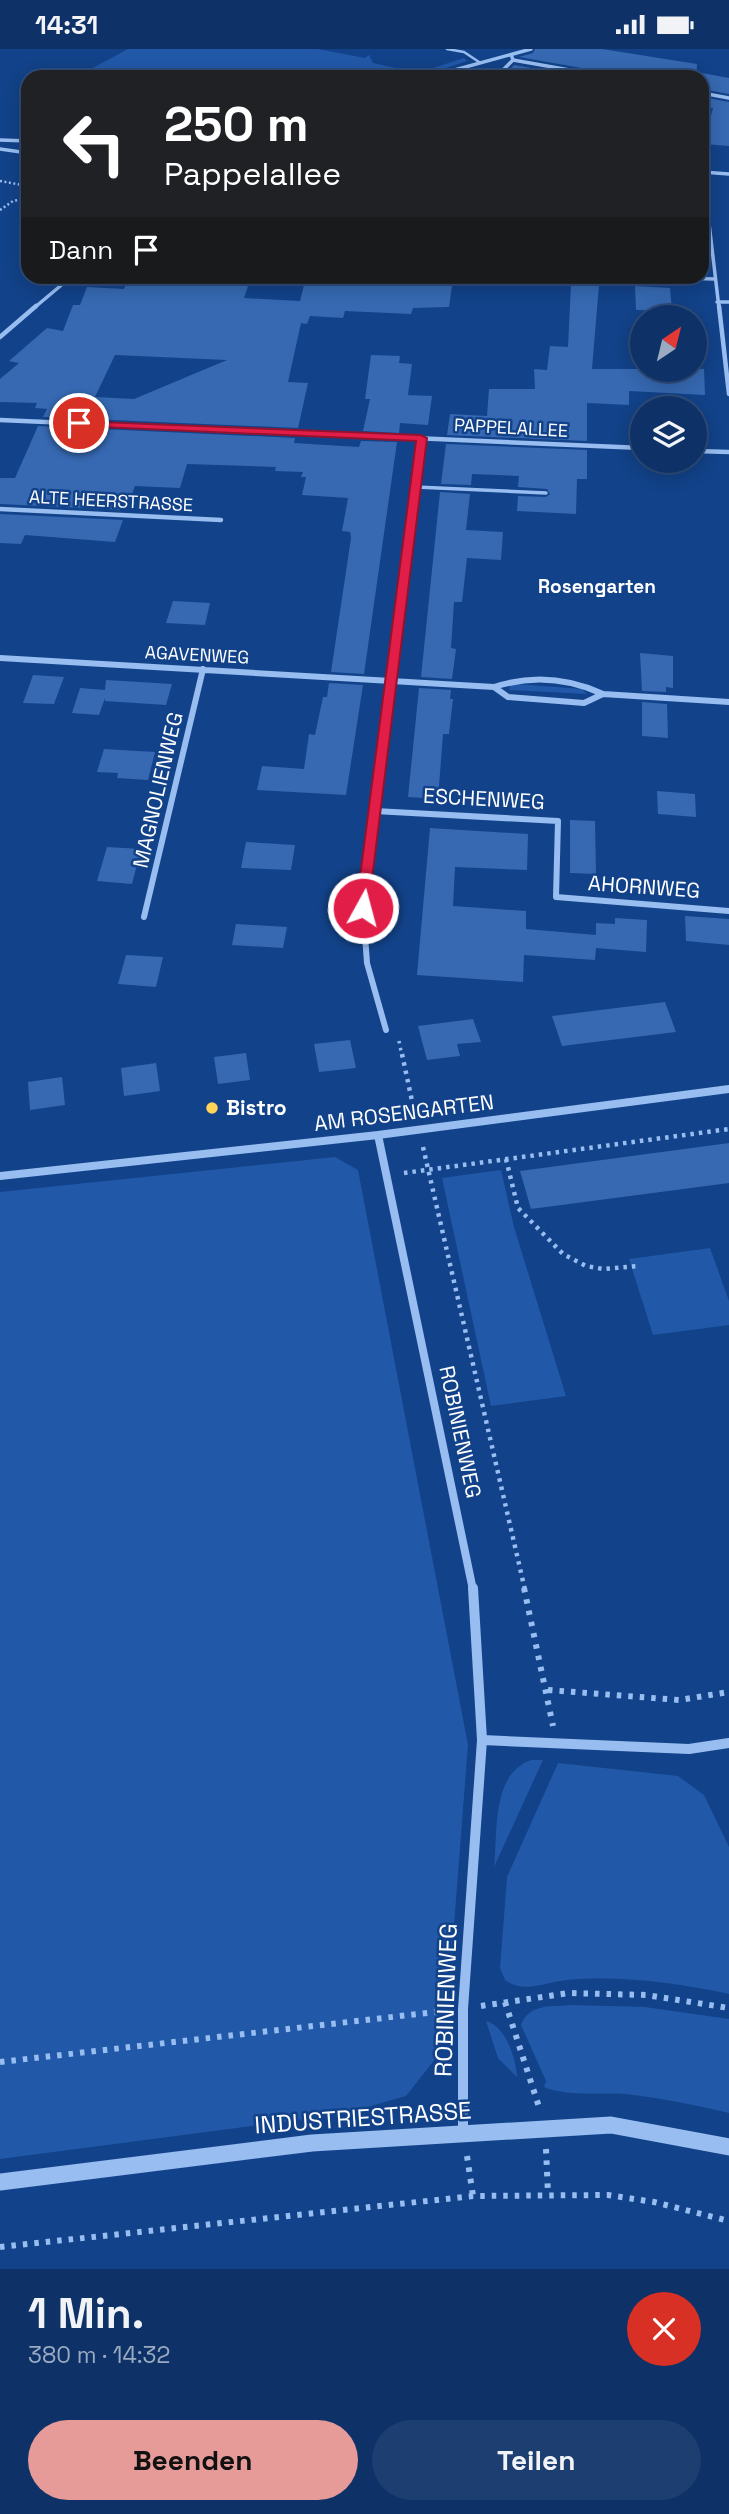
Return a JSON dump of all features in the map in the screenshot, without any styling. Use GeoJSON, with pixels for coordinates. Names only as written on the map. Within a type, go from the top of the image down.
{"type":"FeatureCollection","features":[{"type":"Feature","properties":{"kind":"street"},"geometry":{"type":"LineString","coordinates":[[502,70],[512,58],[531,49]]}},
{"type":"Feature","properties":{"kind":"street"},"geometry":{"type":"LineString","coordinates":[[452,70],[479,62],[512,58],[573,70]]}},
{"type":"Feature","properties":{"kind":"street"},"geometry":{"type":"LineString","coordinates":[[709,94],[729,98]]}},
{"type":"Feature","properties":{"kind":"street"},"geometry":{"type":"LineString","coordinates":[[0,139],[21,140]]}},
{"type":"Feature","properties":{"kind":"street"},"geometry":{"type":"LineString","coordinates":[[0,149],[21,152]]}},
{"type":"Feature","properties":{"kind":"street"},"geometry":{"type":"LineString","coordinates":[[709,172],[729,174]]}},
{"type":"Feature","properties":{"kind":"street"},"geometry":{"type":"LineString","coordinates":[[709,226],[729,394]]}},
{"type":"Feature","properties":{"kind":"street"},"geometry":{"type":"LineString","coordinates":[[709,279],[715,279]]}},
{"type":"Feature","properties":{"kind":"street"},"geometry":{"type":"LineString","coordinates":[[0,337],[63,284]]}},
{"type":"Feature","properties":{"kind":"street"},"geometry":{"type":"LineString","coordinates":[[717,302],[729,302]]}},
{"type":"Feature","properties":{"kind":"street","name":"PAPPELALLEE"},"geometry":{"type":"LineString","coordinates":[[0,420],[630,447]]}},
{"type":"Feature","properties":{"kind":"street"},"geometry":{"type":"LineString","coordinates":[[386,1030],[367,963],[363,908],[421,438]]}},
{"type":"Feature","properties":{"kind":"street"},"geometry":{"type":"LineString","coordinates":[[707,451],[729,452]]}},
{"type":"Feature","properties":{"kind":"street","name":"ALTE HEERSTRASSE"},"geometry":{"type":"LineString","coordinates":[[0,509],[221,520]]}},
{"type":"Feature","properties":{"kind":"street","name":"AGAVENWEG"},"geometry":{"type":"LineString","coordinates":[[0,658],[391,682]]}},
{"type":"Feature","properties":{"kind":"street","name":"MAGNOLIENWEG"},"geometry":{"type":"LineString","coordinates":[[144,917],[203,669]]}},
{"type":"Feature","properties":{"kind":"street"},"geometry":{"type":"LineString","coordinates":[[391,682],[494,687],[514,679],[583,683],[603,694],[729,702]]}},
{"type":"Feature","properties":{"kind":"street"},"geometry":{"type":"LineString","coordinates":[[494,687],[508,697],[584,703],[603,694]]}},
{"type":"Feature","properties":{"kind":"street","name":"ESCHENWEG"},"geometry":{"type":"LineString","coordinates":[[375,811],[558,821],[556,897]]}},
{"type":"Feature","properties":{"kind":"street","name":"AHORNWEG"},"geometry":{"type":"LineString","coordinates":[[556,897],[729,911]]}},
{"type":"Feature","properties":{"kind":"street","name":"AM ROSENGARTEN"},"geometry":{"type":"LineString","coordinates":[[0,1176],[378,1135],[729,1089]]}},
{"type":"Feature","properties":{"kind":"street","name":"ROBINIENWEG"},"geometry":{"type":"LineString","coordinates":[[378,1135],[475,1597],[482,1740],[463,2009],[463,2135]]}},
{"type":"Feature","properties":{"kind":"street"},"geometry":{"type":"LineString","coordinates":[[482,1740],[689,1749],[729,1743]]}},
{"type":"Feature","properties":{"kind":"street","name":"INDUSTRIESTRASSE"},"geometry":{"type":"LineString","coordinates":[[0,2182],[312,2143],[545,2128],[611,2125],[729,2147]]}},
{"type":"Feature","properties":{"kind":"lane"},"geometry":{"type":"LineString","coordinates":[[447,49],[464,52],[479,62]]}},
{"type":"Feature","properties":{"kind":"lane"},"geometry":{"type":"LineString","coordinates":[[416,487],[546,493]]}},
{"type":"Feature","properties":{"kind":"path"},"geometry":{"type":"LineString","coordinates":[[0,181],[21,185]]}},
{"type":"Feature","properties":{"kind":"path"},"geometry":{"type":"LineString","coordinates":[[0,210],[13,201],[21,199]]}},
{"type":"Feature","properties":{"kind":"path"},"geometry":{"type":"LineString","coordinates":[[386,1030],[397,1031],[548,1690],[556,1743]]}},
{"type":"Feature","properties":{"kind":"path"},"geometry":{"type":"LineString","coordinates":[[386,1175],[729,1129]]}},
{"type":"Feature","properties":{"kind":"path"},"geometry":{"type":"LineString","coordinates":[[506,1159],[518,1208],[563,1254],[586,1266],[603,1269],[637,1266]]}},
{"type":"Feature","properties":{"kind":"path"},"geometry":{"type":"LineString","coordinates":[[548,1690],[680,1700],[729,1692]]}},
{"type":"Feature","properties":{"kind":"path"},"geometry":{"type":"LineString","coordinates":[[0,2062],[463,2009],[569,1993],[621,1994],[729,2008]]}},
{"type":"Feature","properties":{"kind":"path"},"geometry":{"type":"LineString","coordinates":[[506,2002],[545,2128],[548,2194]]}},
{"type":"Feature","properties":{"kind":"path"},"geometry":{"type":"LineString","coordinates":[[463,2135],[473,2196]]}},
{"type":"Feature","properties":{"kind":"path"},"geometry":{"type":"LineString","coordinates":[[0,2247],[473,2196],[609,2195],[670,2206],[729,2221]]}},
{"type":"Feature","properties":{"kind":"shaded area"},"geometry":{"type":"Polygon","coordinates":[[[128,49],[318,49],[365,58],[369,55],[373,63],[404,70],[114,70],[89,70],[128,49]]]}},
{"type":"Feature","properties":{"kind":"shaded area"},"geometry":{"type":"Polygon","coordinates":[[[464,58],[467,61],[440,70],[427,70],[464,58]]]}},
{"type":"Feature","properties":{"kind":"shaded area"},"geometry":{"type":"Polygon","coordinates":[[[510,685],[582,689],[587,694],[509,690],[510,685]]]}},
{"type":"Feature","properties":{"kind":"shaded area"},"geometry":{"type":"Polygon","coordinates":[[[335,1157],[358,1170],[468,1745],[448,2003],[436,2058],[406,2096],[343,2114],[0,2159],[0,1192],[335,1157]]]}},
{"type":"Feature","properties":{"kind":"shaded area"},"geometry":{"type":"Polygon","coordinates":[[[501,1170],[514,1227],[566,1396],[491,1406],[442,1178],[501,1170]]]}},
{"type":"Feature","properties":{"kind":"shaded area"},"geometry":{"type":"Polygon","coordinates":[[[710,1248],[729,1301],[729,1325],[653,1335],[629,1259],[710,1248]]]}},
{"type":"Feature","properties":{"kind":"shaded area"},"geometry":{"type":"Polygon","coordinates":[[[531,1760],[543,1760],[494,1867],[497,1821],[503,1791],[518,1767],[531,1760]]]}},
{"type":"Feature","properties":{"kind":"shaded area"},"geometry":{"type":"Polygon","coordinates":[[[558,1763],[678,1776],[704,1795],[729,1847],[729,1994],[690,1986],[628,1979],[567,1980],[527,1987],[505,1980],[500,1968],[507,1877],[558,1763]]]}},
{"type":"Feature","properties":{"kind":"shaded area"},"geometry":{"type":"Polygon","coordinates":[[[572,2005],[645,2007],[729,2019],[729,2113],[639,2096],[573,2093],[544,2087],[546,2081],[521,2025],[529,2013],[535,2010],[572,2005]]]}},
{"type":"Feature","properties":{"kind":"shaded area"},"geometry":{"type":"Polygon","coordinates":[[[486,2021],[499,2029],[509,2044],[517,2077],[498,2058],[486,2021]]]}},
{"type":"Feature","properties":{"kind":"building"},"geometry":{"type":"Polygon","coordinates":[[[535,49],[602,49],[697,64],[697,70],[593,70],[519,57],[533,53],[535,49]]]}},
{"type":"Feature","properties":{"kind":"building"},"geometry":{"type":"Polygon","coordinates":[[[514,65],[543,70],[509,70],[514,65]]]}},
{"type":"Feature","properties":{"kind":"building"},"geometry":{"type":"Polygon","coordinates":[[[709,74],[729,78],[729,94],[709,90],[709,74]]]}},
{"type":"Feature","properties":{"kind":"building"},"geometry":{"type":"Polygon","coordinates":[[[709,98],[729,102],[729,146],[709,144],[709,124],[713,108],[709,107],[709,98]]]}},
{"type":"Feature","properties":{"kind":"building"},"geometry":{"type":"Polygon","coordinates":[[[126,284],[248,286],[244,298],[300,301],[304,284],[452,284],[449,307],[413,308],[411,314],[345,311],[343,318],[310,316],[307,324],[301,323],[288,382],[308,383],[298,428],[43,417],[47,409],[35,408],[37,403],[0,402],[0,379],[19,363],[9,361],[47,328],[63,331],[73,305],[80,305],[87,287],[124,289],[126,284]],[[115,355],[95,397],[134,399],[227,360],[115,355]]]}},
{"type":"Feature","properties":{"kind":"building"},"geometry":{"type":"Polygon","coordinates":[[[571,284],[599,285],[592,369],[630,369],[630,382],[704,382],[705,395],[629,391],[629,405],[587,403],[587,441],[447,435],[450,414],[487,416],[489,389],[535,389],[534,369],[547,370],[550,346],[568,347],[571,284]]]}},
{"type":"Feature","properties":{"kind":"building"},"geometry":{"type":"Polygon","coordinates":[[[635,286],[670,288],[671,305],[636,305],[635,286]]]}},
{"type":"Feature","properties":{"kind":"building"},"geometry":{"type":"Polygon","coordinates":[[[371,355],[400,356],[399,363],[412,364],[408,395],[432,396],[428,425],[400,423],[399,433],[363,431],[370,399],[365,399],[371,355]]]}},
{"type":"Feature","properties":{"kind":"building"},"geometry":{"type":"Polygon","coordinates":[[[38,426],[295,438],[294,443],[359,447],[361,441],[397,442],[364,674],[331,672],[351,538],[350,532],[342,531],[348,498],[302,495],[306,477],[301,477],[303,472],[275,471],[276,467],[187,464],[180,488],[135,486],[126,510],[0,504],[0,478],[15,478],[38,426]]]}},
{"type":"Feature","properties":{"kind":"building"},"geometry":{"type":"Polygon","coordinates":[[[446,444],[587,450],[587,479],[577,479],[576,514],[517,511],[518,496],[546,497],[550,494],[547,489],[518,487],[519,476],[472,474],[471,485],[441,484],[446,444]]]}},
{"type":"Feature","properties":{"kind":"building"},"geometry":{"type":"Polygon","coordinates":[[[440,492],[470,494],[466,530],[503,532],[501,560],[467,558],[462,602],[454,602],[451,648],[456,649],[452,679],[421,677],[440,492]]]}},
{"type":"Feature","properties":{"kind":"building"},"geometry":{"type":"Polygon","coordinates":[[[0,514],[123,520],[115,542],[25,535],[21,544],[0,543],[0,514]]]}},
{"type":"Feature","properties":{"kind":"building"},"geometry":{"type":"Polygon","coordinates":[[[173,601],[210,603],[205,625],[166,623],[173,601]]]}},
{"type":"Feature","properties":{"kind":"building"},"geometry":{"type":"Polygon","coordinates":[[[640,653],[673,656],[673,688],[666,687],[666,692],[642,691],[640,653]]]}},
{"type":"Feature","properties":{"kind":"building"},"geometry":{"type":"Polygon","coordinates":[[[33,675],[64,677],[54,704],[23,703],[33,675]]]}},
{"type":"Feature","properties":{"kind":"building"},"geometry":{"type":"Polygon","coordinates":[[[106,680],[172,684],[166,705],[105,701],[105,698],[99,715],[72,713],[80,688],[105,690],[106,680]]]}},
{"type":"Feature","properties":{"kind":"building"},"geometry":{"type":"Polygon","coordinates":[[[329,683],[363,685],[346,795],[257,790],[262,766],[304,769],[309,734],[315,735],[323,697],[327,697],[329,683]]]}},
{"type":"Feature","properties":{"kind":"building"},"geometry":{"type":"Polygon","coordinates":[[[419,688],[451,690],[450,699],[453,699],[449,734],[443,734],[438,799],[408,797],[419,688]]]}},
{"type":"Feature","properties":{"kind":"building"},"geometry":{"type":"Polygon","coordinates":[[[642,702],[667,704],[668,738],[642,736],[642,702]]]}},
{"type":"Feature","properties":{"kind":"building"},"geometry":{"type":"Polygon","coordinates":[[[104,749],[155,752],[148,780],[117,778],[118,773],[97,772],[104,749]]]}},
{"type":"Feature","properties":{"kind":"building"},"geometry":{"type":"Polygon","coordinates":[[[657,791],[695,794],[696,817],[658,814],[657,791]]]}},
{"type":"Feature","properties":{"kind":"building"},"geometry":{"type":"Polygon","coordinates":[[[570,820],[595,821],[596,874],[570,873],[570,820]]]}},
{"type":"Feature","properties":{"kind":"building"},"geometry":{"type":"Polygon","coordinates":[[[430,828],[528,834],[527,870],[455,867],[453,906],[526,911],[526,929],[596,935],[596,923],[615,924],[615,918],[647,920],[646,952],[596,948],[595,960],[524,955],[523,982],[417,975],[430,828]]]}},
{"type":"Feature","properties":{"kind":"building"},"geometry":{"type":"Polygon","coordinates":[[[246,842],[295,845],[291,870],[241,868],[246,842]]]}},
{"type":"Feature","properties":{"kind":"building"},"geometry":{"type":"Polygon","coordinates":[[[107,847],[141,849],[132,884],[97,881],[107,847]]]}},
{"type":"Feature","properties":{"kind":"building"},"geometry":{"type":"Polygon","coordinates":[[[685,916],[729,919],[729,945],[686,941],[685,916]]]}},
{"type":"Feature","properties":{"kind":"building"},"geometry":{"type":"Polygon","coordinates":[[[236,924],[287,927],[283,948],[232,945],[236,924]]]}},
{"type":"Feature","properties":{"kind":"building"},"geometry":{"type":"Polygon","coordinates":[[[126,955],[163,957],[156,987],[118,984],[126,955]]]}},
{"type":"Feature","properties":{"kind":"building"},"geometry":{"type":"Polygon","coordinates":[[[665,1002],[676,1032],[562,1046],[552,1016],[665,1002]]]}},
{"type":"Feature","properties":{"kind":"building"},"geometry":{"type":"Polygon","coordinates":[[[473,1019],[481,1042],[457,1044],[460,1056],[427,1060],[418,1026],[473,1019]]]}},
{"type":"Feature","properties":{"kind":"building"},"geometry":{"type":"Polygon","coordinates":[[[350,1040],[356,1068],[319,1072],[314,1044],[350,1040]]]}},
{"type":"Feature","properties":{"kind":"building"},"geometry":{"type":"Polygon","coordinates":[[[246,1053],[250,1080],[218,1084],[214,1057],[246,1053]]]}},
{"type":"Feature","properties":{"kind":"building"},"geometry":{"type":"Polygon","coordinates":[[[156,1063],[160,1091],[124,1096],[121,1068],[156,1063]]]}},
{"type":"Feature","properties":{"kind":"building"},"geometry":{"type":"Polygon","coordinates":[[[62,1077],[65,1105],[30,1110],[28,1082],[62,1077]]]}},
{"type":"Feature","properties":{"kind":"building"},"geometry":{"type":"Polygon","coordinates":[[[729,1143],[729,1183],[531,1209],[520,1171],[729,1143]]]}},
{"type":"Feature","properties":{"kind":"place","name":"Bistro"},"geometry":{"type":"Point","coordinates":[212,1108]}},
{"type":"Feature","properties":{"kind":"district","name":"Rosengarten"},"geometry":{"type":"Point","coordinates":[597,586]}},
{"type":"Feature","properties":{"kind":"route"},"geometry":{"type":"LineString","coordinates":[[79,423],[421,438],[363,908]]}}]}
